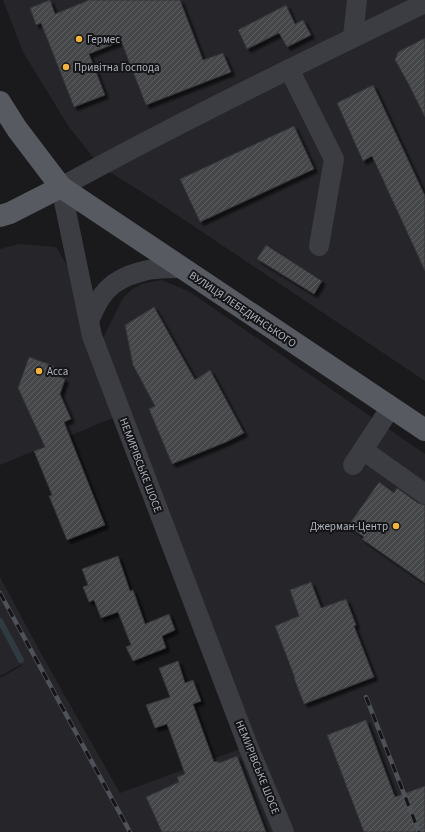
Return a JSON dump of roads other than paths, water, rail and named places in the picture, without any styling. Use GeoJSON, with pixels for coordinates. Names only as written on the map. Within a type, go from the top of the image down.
{"type":"FeatureCollection","features":[{"type":"Feature","properties":{"kind":"main road","name":"НЕМИРІВСЬКЕ ШОСЕ"},"geometry":{"type":"LineString","coordinates":[[0,102],[17,129],[61,187]]}},
{"type":"Feature","properties":{"kind":"main road"},"geometry":{"type":"LineString","coordinates":[[0,216],[10,213],[61,187]]}},
{"type":"Feature","properties":{"kind":"main road","name":"ВУЛИЦЯ ЛЕБЕДИНСЬКОГО"},"geometry":{"type":"LineString","coordinates":[[61,187],[425,430]]}},
{"type":"Feature","properties":{"kind":"street"},"geometry":{"type":"LineString","coordinates":[[353,37],[357,0]]}},
{"type":"Feature","properties":{"kind":"street"},"geometry":{"type":"LineString","coordinates":[[61,187],[289,68],[425,2]]}},
{"type":"Feature","properties":{"kind":"street"},"geometry":{"type":"LineString","coordinates":[[289,68],[334,159],[319,246]]}},
{"type":"Feature","properties":{"kind":"street","name":"НЕМИРІВСЬКЕ ШОСЕ"},"geometry":{"type":"LineString","coordinates":[[61,187],[92,336],[246,739],[284,832]]}},
{"type":"Feature","properties":{"kind":"street"},"geometry":{"type":"LineString","coordinates":[[89,321],[94,307],[100,298],[110,286],[123,277],[154,269],[182,268]]}},
{"type":"Feature","properties":{"kind":"street"},"geometry":{"type":"LineString","coordinates":[[390,407],[358,457],[425,494]]}},
{"type":"Feature","properties":{"kind":"waterway"},"geometry":{"type":"LineString","coordinates":[[0,621],[21,660]]}},
{"type":"Feature","properties":{"kind":"railway"},"geometry":{"type":"LineString","coordinates":[[0,593],[130,832]]}},
{"type":"Feature","properties":{"kind":"railway"},"geometry":{"type":"LineString","coordinates":[[366,697],[419,832]]}},
{"type":"Feature","properties":{"kind":"place","name":"Гермес"},"geometry":{"type":"Point","coordinates":[79,39]}},
{"type":"Feature","properties":{"kind":"place","name":"Привітна Господа"},"geometry":{"type":"Point","coordinates":[66,67]}},
{"type":"Feature","properties":{"kind":"place","name":"Асса"},"geometry":{"type":"Point","coordinates":[39,371]}},
{"type":"Feature","properties":{"kind":"place","name":"Джерман-Центр"},"geometry":{"type":"Point","coordinates":[396,526]}}]}
